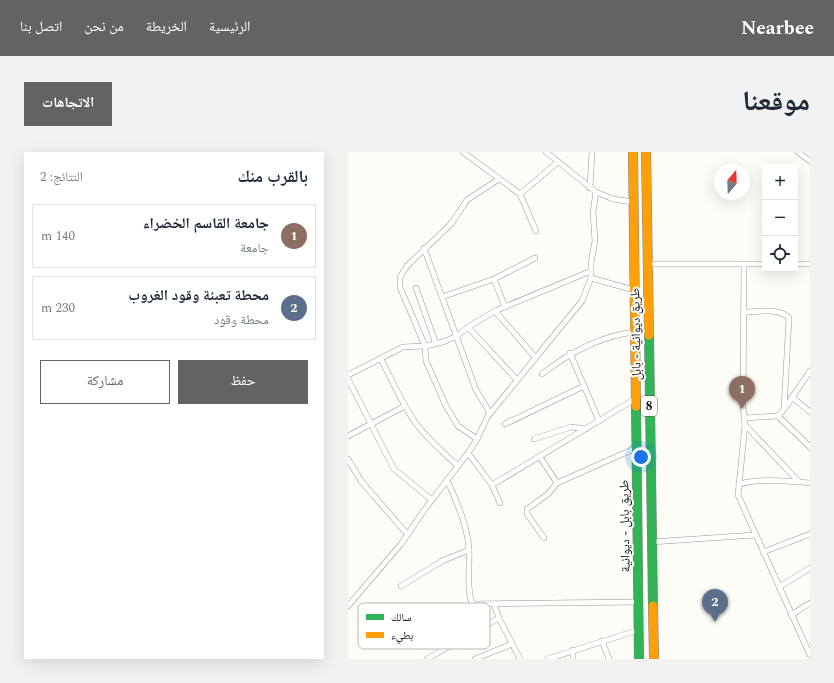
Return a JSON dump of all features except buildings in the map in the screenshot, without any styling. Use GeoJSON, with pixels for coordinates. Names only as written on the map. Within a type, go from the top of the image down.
{"type":"FeatureCollection","features":[{"type":"Feature","properties":{"kind":"highway","name":"طريق بابل - ديوانية"},"geometry":{"type":"LineString","coordinates":[[632,152],[639,659]]}},
{"type":"Feature","properties":{"kind":"highway","name":"طريق ديوانية - بابل"},"geometry":{"type":"LineString","coordinates":[[646,152],[654,659]]}},
{"type":"Feature","properties":{"kind":"highway"},"geometry":{"type":"LineString","coordinates":[[634,263],[642,260],[647,263]]}},
{"type":"Feature","properties":{"kind":"highway"},"geometry":{"type":"LineString","coordinates":[[636,492],[643,498],[651,493]]}},
{"type":"Feature","properties":{"kind":"highway"},"geometry":{"type":"LineString","coordinates":[[636,509],[644,505],[651,510]]}},
{"type":"Feature","properties":{"kind":"highway"},"geometry":{"type":"LineString","coordinates":[[639,659],[654,659]]}},
{"type":"Feature","properties":{"kind":"street"},"geometry":{"type":"LineString","coordinates":[[463,152],[520,194],[536,231]]}},
{"type":"Feature","properties":{"kind":"street"},"geometry":{"type":"LineString","coordinates":[[546,152],[596,192],[613,199],[633,202]]}},
{"type":"Feature","properties":{"kind":"street"},"geometry":{"type":"LineString","coordinates":[[590,188],[592,152]]}},
{"type":"Feature","properties":{"kind":"street"},"geometry":{"type":"LineString","coordinates":[[798,152],[810,161]]}},
{"type":"Feature","properties":{"kind":"street"},"geometry":{"type":"LineString","coordinates":[[520,194],[558,162]]}},
{"type":"Feature","properties":{"kind":"street"},"geometry":{"type":"LineString","coordinates":[[478,439],[458,426],[446,406],[426,360],[425,346],[400,287],[400,277],[407,266],[424,248],[451,224],[467,200],[499,179]]}},
{"type":"Feature","properties":{"kind":"street"},"geometry":{"type":"LineString","coordinates":[[348,606],[408,535],[432,500],[478,439],[490,413],[582,301],[591,278],[595,241],[593,212],[596,192]]}},
{"type":"Feature","properties":{"kind":"street"},"geometry":{"type":"LineString","coordinates":[[424,248],[476,390],[490,413]]}},
{"type":"Feature","properties":{"kind":"street"},"geometry":{"type":"LineString","coordinates":[[442,297],[494,279],[535,258]]}},
{"type":"Feature","properties":{"kind":"street"},"geometry":{"type":"LineString","coordinates":[[647,263],[762,264]]}},
{"type":"Feature","properties":{"kind":"street"},"geometry":{"type":"LineString","coordinates":[[744,264],[743,407],[745,425],[738,495],[810,655]]}},
{"type":"Feature","properties":{"kind":"street"},"geometry":{"type":"LineString","coordinates":[[798,264],[810,264]]}},
{"type":"Feature","properties":{"kind":"street"},"geometry":{"type":"LineString","coordinates":[[348,375],[403,347],[436,344],[457,336],[468,327],[495,311],[591,271]]}},
{"type":"Feature","properties":{"kind":"street"},"geometry":{"type":"LineString","coordinates":[[591,278],[634,290]]}},
{"type":"Feature","properties":{"kind":"street"},"geometry":{"type":"LineString","coordinates":[[494,279],[505,307]]}},
{"type":"Feature","properties":{"kind":"street"},"geometry":{"type":"LineString","coordinates":[[416,288],[436,344]]}},
{"type":"Feature","properties":{"kind":"street"},"geometry":{"type":"LineString","coordinates":[[495,311],[535,357]]}},
{"type":"Feature","properties":{"kind":"street"},"geometry":{"type":"LineString","coordinates":[[744,312],[778,312],[785,314],[789,318],[784,409]]}},
{"type":"Feature","properties":{"kind":"street"},"geometry":{"type":"LineString","coordinates":[[468,327],[517,380]]}},
{"type":"Feature","properties":{"kind":"street"},"geometry":{"type":"LineString","coordinates":[[542,374],[570,353],[609,336],[635,332]]}},
{"type":"Feature","properties":{"kind":"street"},"geometry":{"type":"LineString","coordinates":[[570,353],[599,421]]}},
{"type":"Feature","properties":{"kind":"street"},"geometry":{"type":"LineString","coordinates":[[381,358],[405,406],[415,422],[435,445],[458,466]]}},
{"type":"Feature","properties":{"kind":"street"},"geometry":{"type":"LineString","coordinates":[[745,418],[778,416],[810,372]]}},
{"type":"Feature","properties":{"kind":"street"},"geometry":{"type":"LineString","coordinates":[[348,379],[394,469],[432,500]]}},
{"type":"Feature","properties":{"kind":"street"},"geometry":{"type":"LineString","coordinates":[[504,424],[584,386]]}},
{"type":"Feature","properties":{"kind":"street"},"geometry":{"type":"LineString","coordinates":[[792,397],[810,412]]}},
{"type":"Feature","properties":{"kind":"street"},"geometry":{"type":"LineString","coordinates":[[492,485],[635,399]]}},
{"type":"Feature","properties":{"kind":"street"},"geometry":{"type":"LineString","coordinates":[[348,436],[405,406]]}},
{"type":"Feature","properties":{"kind":"street"},"geometry":{"type":"LineString","coordinates":[[778,416],[810,447]]}},
{"type":"Feature","properties":{"kind":"street"},"geometry":{"type":"LineString","coordinates":[[745,425],[799,482]]}},
{"type":"Feature","properties":{"kind":"street"},"geometry":{"type":"LineString","coordinates":[[534,439],[571,427],[586,429]]}},
{"type":"Feature","properties":{"kind":"street"},"geometry":{"type":"LineString","coordinates":[[544,538],[526,511],[527,509],[548,494],[557,483],[636,448]]}},
{"type":"Feature","properties":{"kind":"street"},"geometry":{"type":"LineString","coordinates":[[468,453],[492,485],[500,503]]}},
{"type":"Feature","properties":{"kind":"street"},"geometry":{"type":"LineString","coordinates":[[540,457],[557,483]]}},
{"type":"Feature","properties":{"kind":"street"},"geometry":{"type":"LineString","coordinates":[[348,459],[361,481],[408,535]]}},
{"type":"Feature","properties":{"kind":"street"},"geometry":{"type":"LineString","coordinates":[[447,480],[467,529],[470,601],[472,603]]}},
{"type":"Feature","properties":{"kind":"street"},"geometry":{"type":"LineString","coordinates":[[739,484],[751,481],[766,480],[810,483]]}},
{"type":"Feature","properties":{"kind":"street"},"geometry":{"type":"LineString","coordinates":[[763,552],[810,534]]}},
{"type":"Feature","properties":{"kind":"street"},"geometry":{"type":"LineString","coordinates":[[651,542],[756,535]]}},
{"type":"Feature","properties":{"kind":"street"},"geometry":{"type":"LineString","coordinates":[[401,586],[442,561],[469,550]]}},
{"type":"Feature","properties":{"kind":"street"},"geometry":{"type":"LineString","coordinates":[[779,587],[810,568]]}},
{"type":"Feature","properties":{"kind":"street"},"geometry":{"type":"LineString","coordinates":[[490,604],[638,602]]}},
{"type":"Feature","properties":{"kind":"street"},"geometry":{"type":"LineString","coordinates":[[791,615],[810,603]]}},
{"type":"Feature","properties":{"kind":"street"},"geometry":{"type":"LineString","coordinates":[[494,604],[499,618],[520,659]]}},
{"type":"Feature","properties":{"kind":"street"},"geometry":{"type":"LineString","coordinates":[[490,623],[499,618]]}},
{"type":"Feature","properties":{"kind":"street"},"geometry":{"type":"LineString","coordinates":[[548,659],[638,630]]}},
{"type":"Feature","properties":{"kind":"street"},"geometry":{"type":"LineString","coordinates":[[602,641],[609,659]]}},
{"type":"Feature","properties":{"kind":"street"},"geometry":{"type":"LineString","coordinates":[[475,659],[512,644]]}},
{"type":"Feature","properties":{"kind":"street"},"geometry":{"type":"LineString","coordinates":[[427,659],[445,649]]}},
{"type":"Feature","properties":{"kind":"street"},"geometry":{"type":"LineString","coordinates":[[573,650],[573,659]]}},
{"type":"Feature","properties":{"kind":"traffic: fast"},"geometry":{"type":"LineString","coordinates":[[649,335],[653,606]]}},
{"type":"Feature","properties":{"kind":"traffic: fast"},"geometry":{"type":"LineString","coordinates":[[636,406],[639,659]]}},
{"type":"Feature","properties":{"kind":"traffic: slow"},"geometry":{"type":"LineString","coordinates":[[633,152],[636,406]]}},
{"type":"Feature","properties":{"kind":"traffic: slow"},"geometry":{"type":"LineString","coordinates":[[646,152],[649,335]]}},
{"type":"Feature","properties":{"kind":"traffic: slow"},"geometry":{"type":"LineString","coordinates":[[653,606],[654,659]]}},
{"type":"Feature","properties":{"kind":"place","name":"جامعة القاسم الخضراء"},"geometry":{"type":"Point","coordinates":[742,409]}},
{"type":"Feature","properties":{"kind":"place","name":"محطة تعبئة وقود الغروب"},"geometry":{"type":"Point","coordinates":[715,622]}}]}
